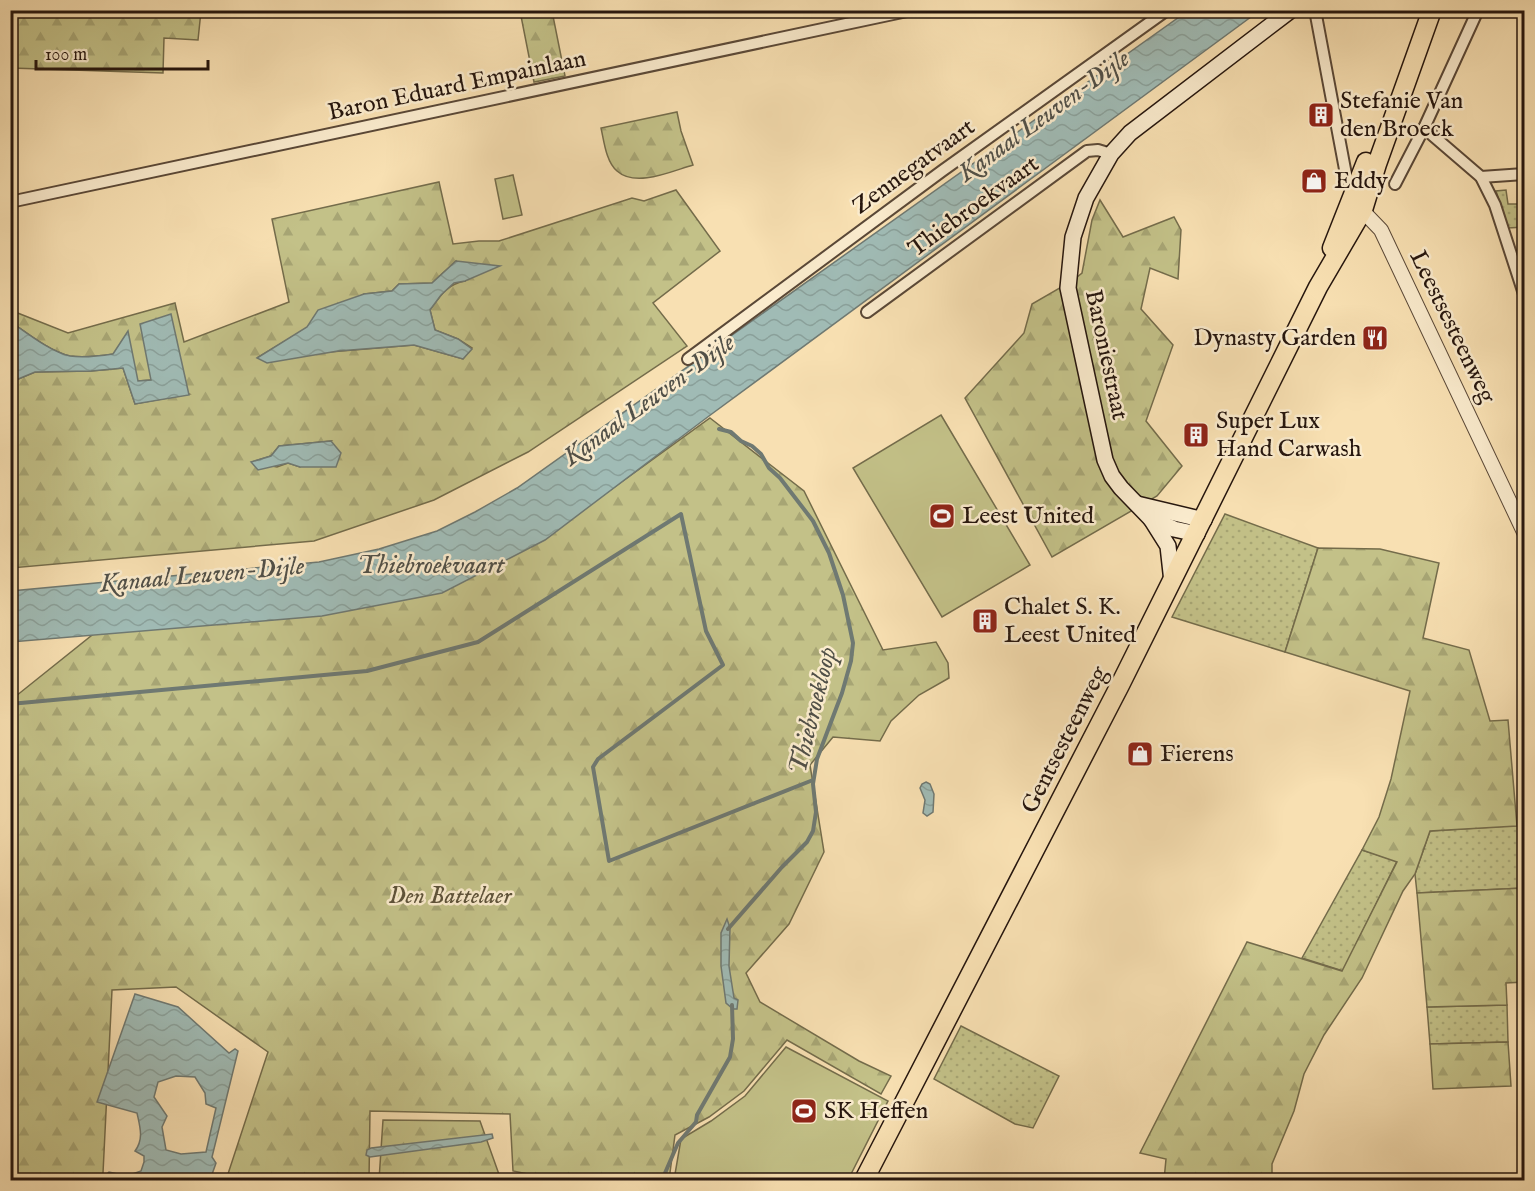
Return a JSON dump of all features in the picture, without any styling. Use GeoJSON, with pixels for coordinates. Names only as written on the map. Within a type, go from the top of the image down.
{"type":"FeatureCollection","features":[{"type":"Feature","properties":{"kind":"main road","name":"Baroniestraat"},"geometry":{"type":"LineString","coordinates":[[1201,527],[1174,529],[1151,519],[1112,476],[1105,460],[1068,288],[1073,237],[1095,178],[1111,154],[1130,133],[1291,10]]}},
{"type":"Feature","properties":{"kind":"main road","name":"Gentsesteenweg"},"geometry":{"type":"LineString","coordinates":[[1357,206],[1419,10]]}},
{"type":"Feature","properties":{"kind":"main road","name":"Gentsesteenweg"},"geometry":{"type":"LineString","coordinates":[[864,1180],[1201,527],[1318,287],[1337,234],[1357,206],[1377,164],[1432,10]]}},
{"type":"Feature","properties":{"kind":"main road"},"geometry":{"type":"LineString","coordinates":[[1137,504],[1201,527]]}},
{"type":"Feature","properties":{"kind":"main road"},"geometry":{"type":"LineString","coordinates":[[1151,519],[1168,546],[1172,582]]}},
{"type":"Feature","properties":{"kind":"street","name":"Baron Eduard Empainlaan"},"geometry":{"type":"LineString","coordinates":[[10,202],[912,10]]}},
{"type":"Feature","properties":{"kind":"street","name":"Zennegatvaart"},"geometry":{"type":"LineString","coordinates":[[688,359],[942,171],[1167,10]]}},
{"type":"Feature","properties":{"kind":"street"},"geometry":{"type":"LineString","coordinates":[[1315,10],[1347,180]]}},
{"type":"Feature","properties":{"kind":"street"},"geometry":{"type":"LineString","coordinates":[[1395,184],[1424,128],[1478,10]]}},
{"type":"Feature","properties":{"kind":"street"},"geometry":{"type":"LineString","coordinates":[[1424,128],[1481,177],[1519,261],[1524,294]]}},
{"type":"Feature","properties":{"kind":"street","name":"Thiebroekvaart"},"geometry":{"type":"LineString","coordinates":[[867,312],[1087,151],[1098,150],[1111,154]]}},
{"type":"Feature","properties":{"kind":"street"},"geometry":{"type":"LineString","coordinates":[[1481,177],[1524,174]]}},
{"type":"Feature","properties":{"kind":"street","name":"Leestsesteenweg"},"geometry":{"type":"LineString","coordinates":[[1357,206],[1381,231],[1524,532]]}},
{"type":"Feature","properties":{"kind":"green space"},"geometry":{"type":"Polygon","coordinates":[[[11,11],[91,11],[91,17],[164,17],[165,11],[201,11],[198,40],[164,38],[163,73],[11,68],[11,11]]]}},
{"type":"Feature","properties":{"kind":"green space"},"geometry":{"type":"Polygon","coordinates":[[[520,11],[552,11],[565,76],[534,82],[520,11]]]}},
{"type":"Feature","properties":{"kind":"green space"},"geometry":{"type":"Polygon","coordinates":[[[677,112],[693,165],[644,178],[625,176],[613,167],[606,151],[601,128],[677,112]]]}},
{"type":"Feature","properties":{"kind":"green space"},"geometry":{"type":"Polygon","coordinates":[[[513,175],[522,215],[503,219],[495,179],[513,175]]]}},
{"type":"Feature","properties":{"kind":"green space"},"geometry":{"type":"Polygon","coordinates":[[[439,182],[453,244],[499,241],[632,198],[644,201],[676,190],[720,251],[653,303],[687,346],[528,452],[434,500],[314,541],[11,568],[11,382],[35,372],[123,368],[135,404],[189,394],[151,380],[137,381],[114,354],[75,357],[55,351],[11,322],[10,310],[68,333],[175,303],[184,342],[289,302],[272,219],[439,182]],[[456,261],[432,283],[399,284],[392,291],[364,294],[257,358],[414,345],[463,359],[472,348],[458,339],[435,330],[430,310],[449,288],[465,281],[456,261]],[[331,441],[279,446],[271,456],[252,462],[277,467],[288,463],[300,467],[331,441]]]}},
{"type":"Feature","properties":{"kind":"green space"},"geometry":{"type":"Polygon","coordinates":[[[1506,190],[1508,204],[1524,204],[1524,227],[1508,228],[1496,191],[1506,190]]]}},
{"type":"Feature","properties":{"kind":"green space"},"geometry":{"type":"Polygon","coordinates":[[[1100,200],[1123,237],[1174,217],[1181,230],[1178,279],[1150,268],[1141,309],[1173,345],[1146,421],[1182,466],[1157,496],[1052,557],[965,398],[1024,333],[1032,304],[1082,273],[1092,220],[1100,200]]]}},
{"type":"Feature","properties":{"kind":"green space","name":"Leest United"},"geometry":{"type":"Polygon","coordinates":[[[941,415],[1030,565],[942,617],[853,468],[941,415]]]}},
{"type":"Feature","properties":{"kind":"green space","name":"Den Battelaer"},"geometry":{"type":"Polygon","coordinates":[[[710,418],[804,491],[883,650],[936,642],[948,663],[949,678],[919,695],[891,721],[880,741],[833,737],[810,765],[824,852],[789,924],[746,973],[760,1002],[859,1061],[891,1076],[881,1094],[787,1040],[744,1091],[709,1117],[675,1135],[669,1180],[549,1180],[513,1171],[510,1114],[370,1111],[369,1180],[226,1180],[268,1052],[176,987],[112,990],[101,1180],[11,1180],[11,700],[96,632],[544,538],[710,418]]]}},
{"type":"Feature","properties":{"kind":"green space"},"geometry":{"type":"Polygon","coordinates":[[[1225,514],[1318,548],[1285,652],[1172,617],[1225,514]]]}},
{"type":"Feature","properties":{"kind":"green space"},"geometry":{"type":"Polygon","coordinates":[[[1318,548],[1380,549],[1439,563],[1423,638],[1469,650],[1490,721],[1508,720],[1517,826],[1430,831],[1415,874],[1403,891],[1362,978],[1324,1035],[1304,1074],[1294,1111],[1272,1164],[1272,1180],[1164,1180],[1166,1159],[1140,1153],[1247,942],[1342,971],[1397,862],[1362,850],[1379,817],[1391,779],[1410,691],[1285,652],[1318,548]]]}},
{"type":"Feature","properties":{"kind":"green space"},"geometry":{"type":"Polygon","coordinates":[[[1524,825],[1524,888],[1417,893],[1415,874],[1430,831],[1524,825]]]}},
{"type":"Feature","properties":{"kind":"green space"},"geometry":{"type":"Polygon","coordinates":[[[1362,850],[1397,861],[1343,971],[1302,958],[1362,850]]]}},
{"type":"Feature","properties":{"kind":"green space"},"geometry":{"type":"Polygon","coordinates":[[[1524,888],[1524,982],[1506,983],[1507,1005],[1427,1007],[1417,893],[1524,888]]]}},
{"type":"Feature","properties":{"kind":"green space"},"geometry":{"type":"Polygon","coordinates":[[[1507,1005],[1508,1042],[1430,1044],[1427,1007],[1507,1005]]]}},
{"type":"Feature","properties":{"kind":"green space"},"geometry":{"type":"Polygon","coordinates":[[[961,1026],[1059,1076],[1033,1128],[1015,1124],[934,1079],[961,1026]]]}},
{"type":"Feature","properties":{"kind":"green space"},"geometry":{"type":"Polygon","coordinates":[[[1508,1042],[1511,1086],[1433,1089],[1430,1044],[1508,1042]]]}},
{"type":"Feature","properties":{"kind":"green space","name":"SK Heffen"},"geometry":{"type":"Polygon","coordinates":[[[786,1047],[888,1101],[848,1180],[674,1180],[681,1139],[745,1096],[786,1047]]]}},
{"type":"Feature","properties":{"kind":"green space"},"geometry":{"type":"Polygon","coordinates":[[[383,1120],[480,1121],[501,1180],[379,1180],[383,1120]]]}},
{"type":"Feature","properties":{"kind":"water","name":"Thiebroekvaart"},"geometry":{"type":"Polygon","coordinates":[[[1189,10],[1259,11],[709,416],[545,540],[442,593],[322,616],[11,642],[11,591],[319,562],[379,549],[437,531],[475,512],[517,488],[1189,10]]]}},
{"type":"Feature","properties":{"kind":"water"},"geometry":{"type":"Polygon","coordinates":[[[456,261],[500,266],[465,281],[454,283],[430,310],[435,330],[458,339],[472,349],[463,359],[414,345],[338,351],[267,363],[257,358],[307,327],[318,310],[364,294],[392,291],[399,284],[432,283],[456,261]]]}},
{"type":"Feature","properties":{"kind":"water"},"geometry":{"type":"Polygon","coordinates":[[[171,314],[189,395],[135,404],[123,368],[35,372],[11,382],[11,322],[47,346],[75,357],[113,354],[128,331],[138,381],[151,380],[140,324],[171,314]]]}},
{"type":"Feature","properties":{"kind":"water"},"geometry":{"type":"Polygon","coordinates":[[[331,441],[341,453],[336,467],[300,467],[288,463],[258,470],[251,462],[271,456],[279,446],[331,441]]]}},
{"type":"Feature","properties":{"kind":"water"},"geometry":{"type":"Polygon","coordinates":[[[926,782],[930,784],[934,794],[933,812],[927,816],[923,813],[925,800],[920,788],[926,782]]]}},
{"type":"Feature","properties":{"kind":"water"},"geometry":{"type":"Polygon","coordinates":[[[727,919],[730,928],[729,966],[734,998],[738,1000],[737,1009],[733,1009],[726,1003],[721,966],[721,933],[727,919]]]}},
{"type":"Feature","properties":{"kind":"water"},"geometry":{"type":"Polygon","coordinates":[[[135,994],[178,1007],[229,1053],[235,1049],[238,1051],[212,1157],[216,1163],[210,1180],[101,1180],[109,1172],[127,1176],[141,1171],[144,1156],[135,1151],[140,1137],[137,1113],[97,1102],[135,994]],[[176,1076],[158,1082],[154,1097],[167,1116],[162,1127],[166,1150],[181,1154],[206,1152],[216,1108],[206,1104],[205,1093],[195,1077],[176,1076]]]}},
{"type":"Feature","properties":{"kind":"water"},"geometry":{"type":"Polygon","coordinates":[[[492,1134],[493,1138],[481,1142],[370,1157],[366,1155],[367,1150],[371,1148],[492,1134]]]}},
{"type":"Feature","properties":{"kind":"waterway","name":"Thiebroekloop"},"geometry":{"type":"LineString","coordinates":[[719,429],[731,432],[761,454],[769,468],[780,478],[813,521],[829,553],[843,595],[853,643],[851,661],[842,693],[817,759],[813,784],[816,812],[813,831],[807,842],[728,929]]}},
{"type":"Feature","properties":{"kind":"waterway"},"geometry":{"type":"LineString","coordinates":[[10,704],[367,671],[478,642],[681,514],[706,631],[723,665],[598,759],[593,767],[609,861],[813,780]]}},
{"type":"Feature","properties":{"kind":"waterway","name":"Thiebroekloop"},"geometry":{"type":"LineString","coordinates":[[662,1180],[678,1143],[696,1122],[697,1115],[730,1057],[733,1039],[732,1005]]}},
{"type":"Feature","properties":{"kind":"place","name":"Stefanie Van den Broeck"},"geometry":{"type":"Point","coordinates":[1321,115]}},
{"type":"Feature","properties":{"kind":"place","name":"Eddy"},"geometry":{"type":"Point","coordinates":[1314,181]}},
{"type":"Feature","properties":{"kind":"place","name":"Dynasty Garden"},"geometry":{"type":"Point","coordinates":[1375,338]}},
{"type":"Feature","properties":{"kind":"place","name":"Super Lux Hand Carwash"},"geometry":{"type":"Point","coordinates":[1196,435]}},
{"type":"Feature","properties":{"kind":"place","name":"Leest United"},"geometry":{"type":"Point","coordinates":[942,516]}},
{"type":"Feature","properties":{"kind":"place","name":"Chalet S. K. Leest United"},"geometry":{"type":"Point","coordinates":[985,621]}},
{"type":"Feature","properties":{"kind":"place","name":"Fierens"},"geometry":{"type":"Point","coordinates":[1140,754]}},
{"type":"Feature","properties":{"kind":"place","name":"SK Heffen"},"geometry":{"type":"Point","coordinates":[804,1111]}},
{"type":"Feature","properties":{"kind":"water label","name":"Kanaal Leuven-Dijle"},"geometry":{"type":"Point","coordinates":[1044,116]}},
{"type":"Feature","properties":{"kind":"water label","name":"Kanaal Leuven-Dijle"},"geometry":{"type":"Point","coordinates":[649,400]}},
{"type":"Feature","properties":{"kind":"water label","name":"Kanaal Leuven-Dijle"},"geometry":{"type":"Point","coordinates":[202,575]}}]}
